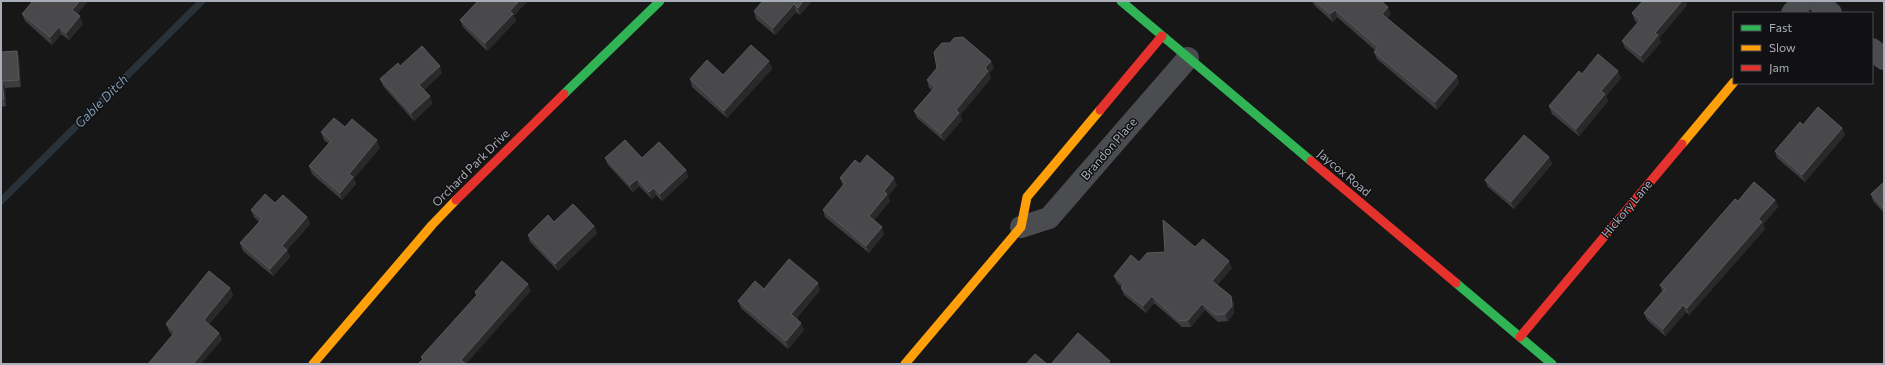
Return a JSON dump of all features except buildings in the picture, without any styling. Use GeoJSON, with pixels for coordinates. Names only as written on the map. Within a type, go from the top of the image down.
{"type":"FeatureCollection","features":[{"type":"Feature","properties":{"kind":"street","name":"Orchard Park Drive"},"geometry":{"type":"LineString","coordinates":[[313,364],[432,225],[478,177],[660,1]]}},
{"type":"Feature","properties":{"kind":"street","name":"Jaycox Road"},"geometry":{"type":"LineString","coordinates":[[1122,1],[1552,364]]}},
{"type":"Feature","properties":{"kind":"street"},"geometry":{"type":"LineString","coordinates":[[1793,12],[1802,1]]}},
{"type":"Feature","properties":{"kind":"street"},"geometry":{"type":"LineString","coordinates":[[1818,1],[1830,12]]}},
{"type":"Feature","properties":{"kind":"street"},"geometry":{"type":"LineString","coordinates":[[905,364],[1021,226],[1027,197],[1162,36]]}},
{"type":"Feature","properties":{"kind":"street"},"geometry":{"type":"LineString","coordinates":[[1873,50],[1884,59]]}},
{"type":"Feature","properties":{"kind":"street","name":"Brandon Place"},"geometry":{"type":"LineString","coordinates":[[1021,226],[1049,218],[1188,58]]}},
{"type":"Feature","properties":{"kind":"street","name":"Hickory Lane"},"geometry":{"type":"LineString","coordinates":[[1520,337],[1733,83]]}},
{"type":"Feature","properties":{"kind":"waterway","name":"Gable Ditch"},"geometry":{"type":"LineString","coordinates":[[1,201],[202,1]]}},
{"type":"Feature","properties":{"kind":"traffic: fast"},"geometry":{"type":"LineString","coordinates":[[564,94],[660,1]]}},
{"type":"Feature","properties":{"kind":"traffic: fast"},"geometry":{"type":"LineString","coordinates":[[1121,1],[1311,161]]}},
{"type":"Feature","properties":{"kind":"traffic: fast"},"geometry":{"type":"LineString","coordinates":[[1456,283],[1552,364]]}},
{"type":"Feature","properties":{"kind":"traffic: slow"},"geometry":{"type":"LineString","coordinates":[[1682,144],[1733,83]]}},
{"type":"Feature","properties":{"kind":"traffic: slow"},"geometry":{"type":"LineString","coordinates":[[905,364],[1021,227],[1027,197],[1100,110]]}},
{"type":"Feature","properties":{"kind":"traffic: slow"},"geometry":{"type":"LineString","coordinates":[[313,364],[432,225],[456,200]]}},
{"type":"Feature","properties":{"kind":"traffic: jam"},"geometry":{"type":"LineString","coordinates":[[1100,110],[1162,36]]}},
{"type":"Feature","properties":{"kind":"traffic: jam"},"geometry":{"type":"LineString","coordinates":[[456,200],[564,94]]}},
{"type":"Feature","properties":{"kind":"traffic: jam"},"geometry":{"type":"LineString","coordinates":[[1520,337],[1682,144]]}},
{"type":"Feature","properties":{"kind":"traffic: jam"},"geometry":{"type":"LineString","coordinates":[[1311,161],[1456,283]]}}]}
